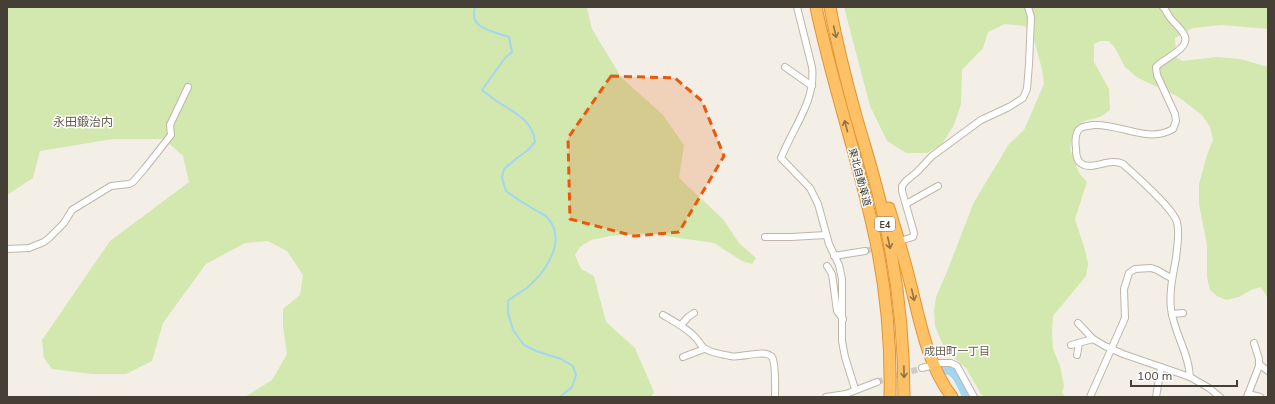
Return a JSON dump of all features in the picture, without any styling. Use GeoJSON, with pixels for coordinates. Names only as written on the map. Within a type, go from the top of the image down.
{"type":"FeatureCollection","features":[{"type":"Feature","properties":{"kind":"highway","name":"東北自動車道"},"geometry":{"type":"LineString","coordinates":[[816,7],[828,59],[871,219],[885,288],[890,348],[890,397]]}},
{"type":"Feature","properties":{"kind":"highway","name":"東北自動車道"},"geometry":{"type":"LineString","coordinates":[[830,7],[841,56],[884,218],[891,250],[902,324],[904,397]]}},
{"type":"Feature","properties":{"kind":"highway"},"geometry":{"type":"LineString","coordinates":[[841,56],[891,216],[921,329],[939,377],[952,397]]}},
{"type":"Feature","properties":{"kind":"highway"},"geometry":{"type":"LineString","coordinates":[[884,397],[886,314]]}},
{"type":"Feature","properties":{"kind":"street"},"geometry":{"type":"LineString","coordinates":[[797,7],[812,67],[812,86],[808,102],[781,158],[810,188],[818,204],[826,235],[842,273],[842,341],[855,389]]}},
{"type":"Feature","properties":{"kind":"street"},"geometry":{"type":"LineString","coordinates":[[903,240],[913,237],[914,233],[902,191],[902,186],[932,156],[981,120],[1009,107],[1022,98],[1027,89],[1031,17],[1028,7]]}},
{"type":"Feature","properties":{"kind":"street"},"geometry":{"type":"LineString","coordinates":[[1163,7],[1169,17],[1183,32],[1186,41],[1182,48],[1160,62],[1156,67],[1157,75],[1175,114],[1176,121],[1173,129],[1162,134],[1147,135],[1110,126],[1086,126],[1079,129],[1075,140],[1077,156],[1080,163],[1088,166],[1115,161],[1121,162],[1160,199],[1174,216],[1179,237],[1172,278],[1172,314],[1175,327],[1188,361],[1190,376]]}},
{"type":"Feature","properties":{"kind":"street"},"geometry":{"type":"LineString","coordinates":[[785,67],[812,86]]}},
{"type":"Feature","properties":{"kind":"street"},"geometry":{"type":"LineString","coordinates":[[7,249],[29,248],[44,242],[64,223],[72,210],[111,186],[129,184],[133,182],[171,135],[170,125],[188,87]]}},
{"type":"Feature","properties":{"kind":"street"},"geometry":{"type":"LineString","coordinates":[[906,204],[938,186]]}},
{"type":"Feature","properties":{"kind":"street"},"geometry":{"type":"LineString","coordinates":[[765,237],[791,238],[826,235]]}},
{"type":"Feature","properties":{"kind":"street"},"geometry":{"type":"LineString","coordinates":[[834,256],[865,251]]}},
{"type":"Feature","properties":{"kind":"street"},"geometry":{"type":"LineString","coordinates":[[827,266],[832,274],[837,311],[843,319]]}},
{"type":"Feature","properties":{"kind":"street"},"geometry":{"type":"LineString","coordinates":[[1090,397],[1125,318],[1124,289],[1129,273],[1135,269],[1151,268],[1172,278]]}},
{"type":"Feature","properties":{"kind":"street"},"geometry":{"type":"LineString","coordinates":[[1172,314],[1183,313]]}},
{"type":"Feature","properties":{"kind":"street"},"geometry":{"type":"LineString","coordinates":[[681,325],[688,317],[694,314]]}},
{"type":"Feature","properties":{"kind":"street"},"geometry":{"type":"LineString","coordinates":[[663,316],[681,325],[697,338],[704,349]]}},
{"type":"Feature","properties":{"kind":"street"},"geometry":{"type":"LineString","coordinates":[[1078,323],[1094,339],[1112,349],[1190,376],[1220,397]]}},
{"type":"Feature","properties":{"kind":"street"},"geometry":{"type":"LineString","coordinates":[[1070,345],[1094,339]]}},
{"type":"Feature","properties":{"kind":"street"},"geometry":{"type":"LineString","coordinates":[[1077,355],[1079,343]]}},
{"type":"Feature","properties":{"kind":"street"},"geometry":{"type":"LineString","coordinates":[[1254,343],[1259,364],[1247,395],[1260,397]]}},
{"type":"Feature","properties":{"kind":"street"},"geometry":{"type":"LineString","coordinates":[[684,356],[704,349],[733,357],[753,354],[769,355],[772,358],[774,367],[775,397]]}},
{"type":"Feature","properties":{"kind":"street"},"geometry":{"type":"LineString","coordinates":[[939,363],[951,363],[956,366],[974,397]]}},
{"type":"Feature","properties":{"kind":"street"},"geometry":{"type":"LineString","coordinates":[[1259,364],[1268,370]]}},
{"type":"Feature","properties":{"kind":"street"},"geometry":{"type":"LineString","coordinates":[[922,368],[930,366]]}},
{"type":"Feature","properties":{"kind":"street"},"geometry":{"type":"LineString","coordinates":[[1156,397],[1161,367]]}},
{"type":"Feature","properties":{"kind":"street"},"geometry":{"type":"LineString","coordinates":[[826,397],[846,394],[855,389],[877,382]]}},
{"type":"Feature","properties":{"kind":"highlighted area"},"geometry":{"type":"Polygon","coordinates":[[[611,76],[675,78],[702,101],[724,156],[679,232],[634,236],[570,219],[568,138],[611,76]]]}},
{"type":"Feature","properties":{"kind":"green space"},"geometry":{"type":"Polygon","coordinates":[[[7,7],[587,7],[592,29],[621,77],[663,115],[684,145],[679,178],[723,219],[739,243],[756,258],[752,264],[742,261],[714,243],[645,233],[610,236],[591,240],[580,247],[575,255],[581,269],[594,276],[606,322],[635,348],[654,392],[651,397],[245,397],[272,380],[287,354],[283,326],[283,309],[300,295],[303,275],[287,251],[268,241],[245,243],[206,264],[163,323],[152,361],[126,374],[92,374],[52,369],[44,358],[42,340],[110,241],[189,182],[183,156],[164,139],[113,139],[40,151],[33,178],[7,195],[7,7]]]}},
{"type":"Feature","properties":{"kind":"green space"},"geometry":{"type":"Polygon","coordinates":[[[844,7],[1268,7],[1268,29],[1222,25],[1193,28],[1175,38],[1176,57],[1182,61],[1217,57],[1240,59],[1268,67],[1268,299],[1260,287],[1239,297],[1226,300],[1217,296],[1210,290],[1207,277],[1207,245],[1199,204],[1199,184],[1213,140],[1210,127],[1202,115],[1177,96],[1138,78],[1125,67],[1115,48],[1109,41],[1100,41],[1094,44],[1094,62],[1109,89],[1110,110],[1100,117],[1084,121],[1073,133],[1070,149],[1079,173],[1087,182],[1075,219],[1088,264],[1086,276],[1053,316],[1053,349],[1060,366],[1064,386],[1062,392],[1065,397],[985,397],[981,394],[966,368],[945,350],[935,326],[934,311],[936,297],[974,202],[1009,144],[1024,130],[1044,84],[1042,69],[1034,40],[1025,26],[1005,24],[988,32],[983,48],[962,70],[961,104],[954,125],[942,144],[927,153],[906,153],[887,141],[870,106],[844,7]]]}},
{"type":"Feature","properties":{"kind":"waterway"},"geometry":{"type":"LineString","coordinates":[[475,7],[474,14],[478,25],[489,31],[509,37],[512,52],[505,58],[482,90],[524,119],[534,135],[535,142],[528,150],[504,169],[502,178],[506,191],[547,217],[553,226],[555,235],[555,245],[552,255],[542,273],[528,287],[508,301],[508,313],[513,330],[524,345],[536,351],[561,359],[573,366],[576,375],[572,387],[560,397]]}},
{"type":"Feature","properties":{"kind":"waterway"},"geometry":{"type":"LineString","coordinates":[[942,368],[948,368],[956,373],[969,397]]}},
{"type":"Feature","properties":{"kind":"tunnel"},"geometry":{"type":"LineString","coordinates":[[865,251],[892,243]]}},
{"type":"Feature","properties":{"kind":"tunnel"},"geometry":{"type":"LineString","coordinates":[[877,382],[922,368]]}},
{"type":"Feature","properties":{"kind":"district","name":"永田鍛治内"},"geometry":{"type":"Point","coordinates":[83,121]}},
{"type":"Feature","properties":{"kind":"district","name":"成田町一丁目"},"geometry":{"type":"Point","coordinates":[957,351]}}]}
